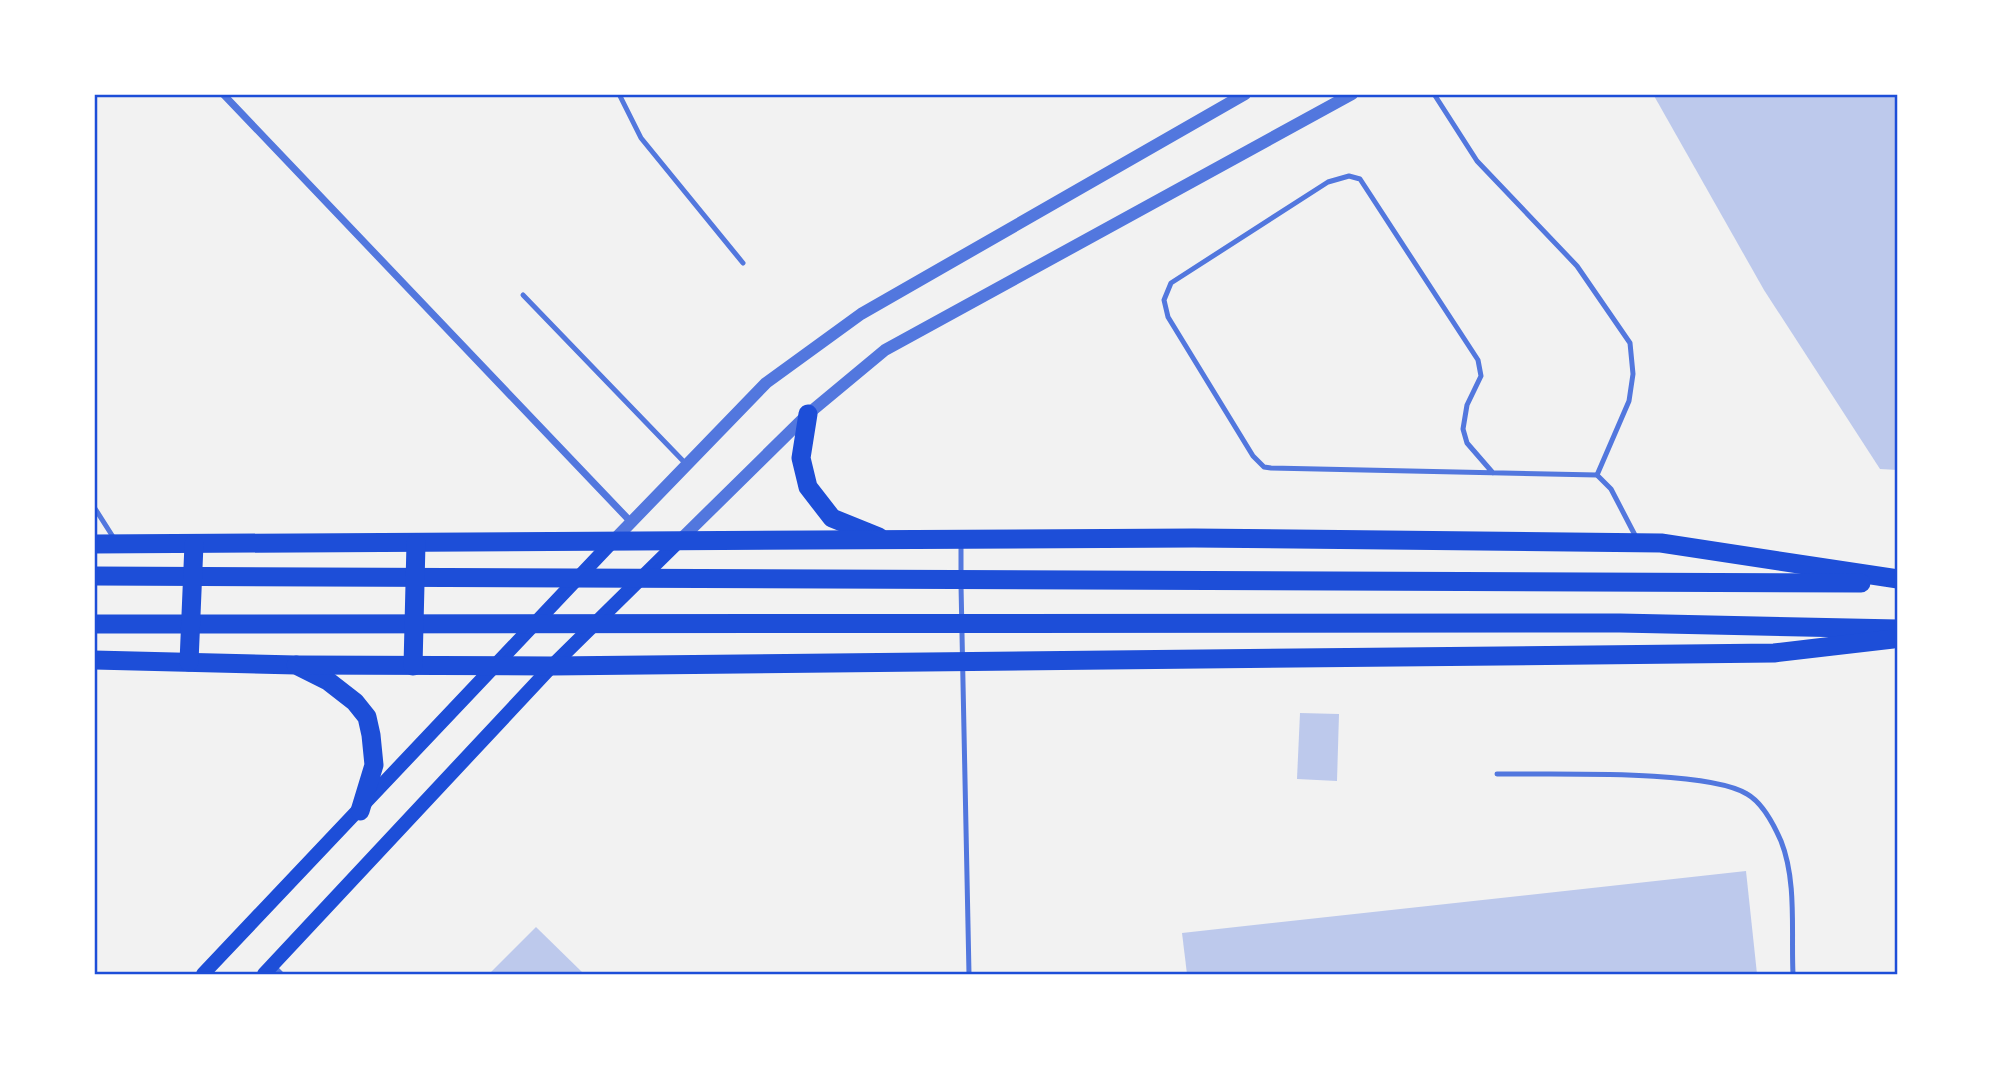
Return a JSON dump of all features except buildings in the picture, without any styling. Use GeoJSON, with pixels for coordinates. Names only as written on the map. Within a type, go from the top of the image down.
{"type":"FeatureCollection","features":[{"type":"Feature","properties":{"kind":"highway"},"geometry":{"type":"LineString","coordinates":[[808,414],[801,458],[808,487],[832,518],[886,541]]}},
{"type":"Feature","properties":{"kind":"highway"},"geometry":{"type":"LineString","coordinates":[[94,544],[1194,538],[1661,543],[1898,581]]}},
{"type":"Feature","properties":{"kind":"highway"},"geometry":{"type":"LineString","coordinates":[[413,666],[416,543]]}},
{"type":"Feature","properties":{"kind":"highway"},"geometry":{"type":"LineString","coordinates":[[189,662],[194,544]]}},
{"type":"Feature","properties":{"kind":"highway"},"geometry":{"type":"LineString","coordinates":[[94,576],[1635,583],[1898,581]]}},
{"type":"Feature","properties":{"kind":"highway"},"geometry":{"type":"LineString","coordinates":[[94,624],[1620,622],[1898,629]]}},
{"type":"Feature","properties":{"kind":"highway"},"geometry":{"type":"LineString","coordinates":[[94,660],[296,665],[552,666],[1774,653],[1898,639]]}},
{"type":"Feature","properties":{"kind":"highway"},"geometry":{"type":"LineString","coordinates":[[296,665],[328,681],[355,702],[367,718],[374,765],[360,811]]}},
{"type":"Feature","properties":{"kind":"main road"},"geometry":{"type":"LineString","coordinates":[[272,972],[552,666],[679,541]]}},
{"type":"Feature","properties":{"kind":"main road"},"geometry":{"type":"LineString","coordinates":[[203,975],[612,542]]}},
{"type":"Feature","properties":{"kind":"street"},"geometry":{"type":"LineString","coordinates":[[223,94],[631,522]]}},
{"type":"Feature","properties":{"kind":"street"},"geometry":{"type":"LineString","coordinates":[[612,542],[766,383],[861,314],[1245,94]]}},
{"type":"Feature","properties":{"kind":"street"},"geometry":{"type":"LineString","coordinates":[[679,541],[808,414],[885,350],[1352,94]]}},
{"type":"Feature","properties":{"kind":"lane"},"geometry":{"type":"LineString","coordinates":[[619,94],[641,138],[744,263]]}},
{"type":"Feature","properties":{"kind":"lane"},"geometry":{"type":"LineString","coordinates":[[1434,94],[1477,161],[1577,266],[1630,343],[1633,374],[1629,401],[1597,475]]}},
{"type":"Feature","properties":{"kind":"lane"},"geometry":{"type":"LineString","coordinates":[[1493,473],[1467,443],[1463,429],[1467,405],[1481,376],[1478,360],[1360,179],[1349,176],[1328,182],[1178,278],[1167,291],[1165,309],[1176,333],[1253,456],[1264,467],[1493,473],[1597,475],[1611,489],[1639,543]]}},
{"type":"Feature","properties":{"kind":"lane"},"geometry":{"type":"LineString","coordinates":[[523,295],[687,465]]}},
{"type":"Feature","properties":{"kind":"lane"},"geometry":{"type":"LineString","coordinates":[[94,507],[117,544]]}},
{"type":"Feature","properties":{"kind":"lane"},"geometry":{"type":"LineString","coordinates":[[961,540],[969,975]]}},
{"type":"Feature","properties":{"kind":"lane"},"geometry":{"type":"LineString","coordinates":[[1497,774],[1700,779],[1747,794],[1768,815],[1781,843],[1788,869],[1793,975]]}}]}
